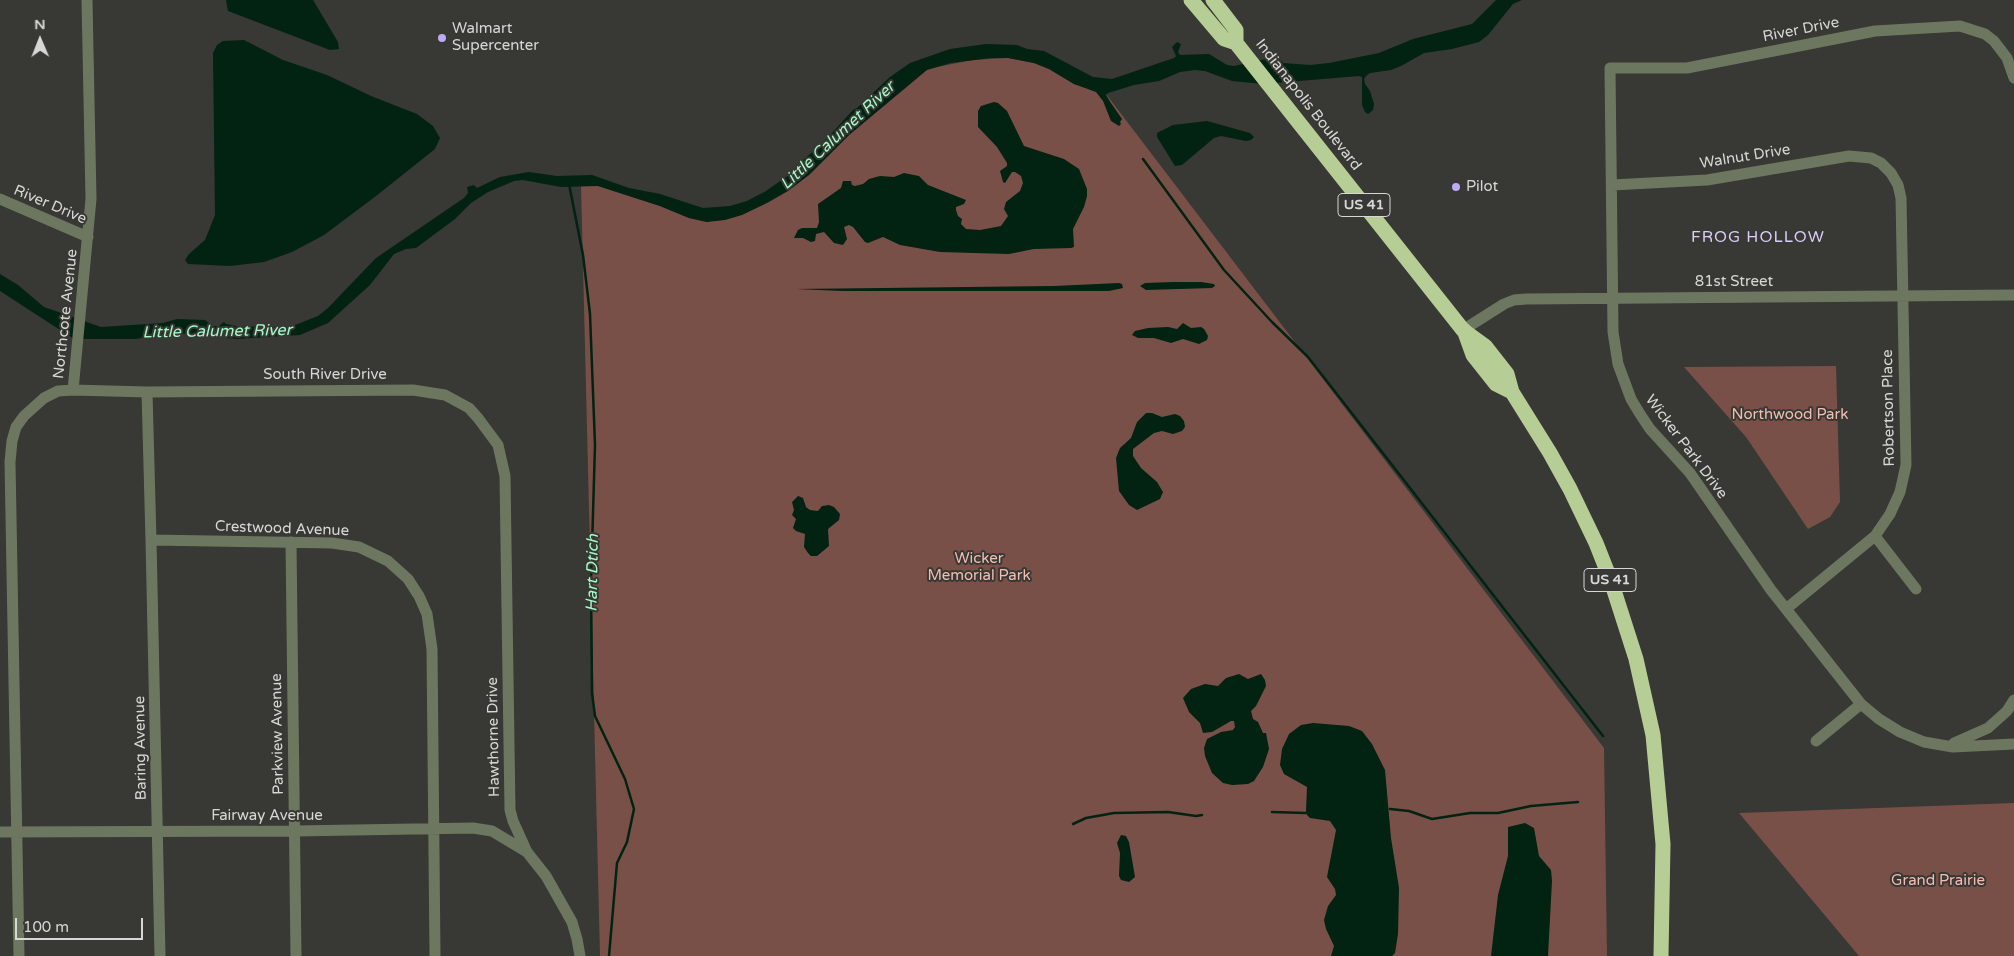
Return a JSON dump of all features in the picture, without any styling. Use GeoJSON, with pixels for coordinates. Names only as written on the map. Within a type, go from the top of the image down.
{"type":"FeatureCollection","features":[{"type":"Feature","properties":{"kind":"highway","name":"Indianapolis Boulevard"},"geometry":{"type":"LineString","coordinates":[[1192,0],[1224,39],[1236,43],[1463,330],[1473,355],[1496,384],[1512,392],[1554,460],[1596,543],[1611,581],[1636,659],[1652,735],[1663,854],[1660,956]]}},
{"type":"Feature","properties":{"kind":"highway","name":"Indianapolis Boulevard"},"geometry":{"type":"LineString","coordinates":[[1212,0],[1236,30],[1236,43]]}},
{"type":"Feature","properties":{"kind":"street","name":"Northcote Avenue"},"geometry":{"type":"LineString","coordinates":[[19,956],[10,462],[12,441],[16,427],[32,407],[44,398],[58,392],[74,390],[91,199],[87,0]]}},
{"type":"Feature","properties":{"kind":"street","name":"River Drive"},"geometry":{"type":"LineString","coordinates":[[1610,68],[1687,68],[1875,30],[1946,25],[1973,28],[1994,41],[2007,58],[2014,78]]}},
{"type":"Feature","properties":{"kind":"street","name":"Wicker Park Drive"},"geometry":{"type":"LineString","coordinates":[[1610,68],[1615,350],[1631,400],[1650,429],[1690,473],[1786,609],[1861,704],[1879,719],[1900,732],[1924,742],[1945,746],[2014,744]]}},
{"type":"Feature","properties":{"kind":"street","name":"Walnut Drive"},"geometry":{"type":"LineString","coordinates":[[1612,185],[1707,180],[1849,156],[1871,158],[1881,163]]}},
{"type":"Feature","properties":{"kind":"street","name":"Robertson Place"},"geometry":{"type":"LineString","coordinates":[[1786,609],[1875,536],[1890,514],[1900,492],[1906,465],[1901,198],[1898,185],[1891,173],[1881,163]]}},
{"type":"Feature","properties":{"kind":"street","name":"River Drive"},"geometry":{"type":"LineString","coordinates":[[0,199],[88,237]]}},
{"type":"Feature","properties":{"kind":"street","name":"81st Street"},"geometry":{"type":"LineString","coordinates":[[1463,330],[1491,311],[1514,300],[1613,297],[2014,295]]}},
{"type":"Feature","properties":{"kind":"street","name":"South River Drive"},"geometry":{"type":"LineString","coordinates":[[74,390],[148,392],[413,390],[445,395],[468,408],[498,445],[503,461],[506,501]]}},
{"type":"Feature","properties":{"kind":"street"},"geometry":{"type":"LineString","coordinates":[[148,392],[151,540]]}},
{"type":"Feature","properties":{"kind":"street","name":"Hawthorne Drive"},"geometry":{"type":"LineString","coordinates":[[506,501],[510,810],[527,852],[546,876],[572,922],[580,956]]}},
{"type":"Feature","properties":{"kind":"street"},"geometry":{"type":"LineString","coordinates":[[1875,536],[1916,589]]}},
{"type":"Feature","properties":{"kind":"street","name":"Crestwood Avenue"},"geometry":{"type":"LineString","coordinates":[[151,540],[332,543],[359,547],[388,561],[408,579],[419,596],[426,614],[432,649],[435,956]]}},
{"type":"Feature","properties":{"kind":"street","name":"Baring Avenue"},"geometry":{"type":"LineString","coordinates":[[151,540],[160,956]]}},
{"type":"Feature","properties":{"kind":"street","name":"Parkview Avenue"},"geometry":{"type":"LineString","coordinates":[[290,542],[296,956]]}},
{"type":"Feature","properties":{"kind":"street"},"geometry":{"type":"LineString","coordinates":[[1945,746],[1988,728],[2007,711],[2014,700]]}},
{"type":"Feature","properties":{"kind":"street"},"geometry":{"type":"LineString","coordinates":[[1816,741],[1861,704]]}},
{"type":"Feature","properties":{"kind":"street","name":"Fairway Avenue"},"geometry":{"type":"LineString","coordinates":[[0,832],[473,828],[492,831],[527,852]]}},
{"type":"Feature","properties":{"kind":"green space","name":"Wicker Memorial Park"},"geometry":{"type":"Polygon","coordinates":[[[1008,58],[1034,63],[1049,69],[1074,84],[1106,94],[1604,748],[1607,956],[600,956],[581,185],[598,186],[660,206],[689,218],[707,222],[809,175],[849,135],[927,69],[972,60],[1008,58]]]}},
{"type":"Feature","properties":{"kind":"green space","name":"Northwood Park"},"geometry":{"type":"Polygon","coordinates":[[[1836,366],[1840,502],[1830,517],[1808,529],[1746,437],[1684,367],[1836,366]]]}},
{"type":"Feature","properties":{"kind":"green space","name":"Grand Prairie"},"geometry":{"type":"Polygon","coordinates":[[[2014,803],[2014,956],[1859,956],[1739,813],[2014,803]]]}},
{"type":"Feature","properties":{"kind":"water"},"geometry":{"type":"Polygon","coordinates":[[[226,0],[313,0],[338,42],[339,49],[330,50],[228,11],[226,0]]]}},
{"type":"Feature","properties":{"kind":"water","name":"Little Calumet River"},"geometry":{"type":"Polygon","coordinates":[[[1496,0],[1522,0],[1513,4],[1488,35],[1479,42],[1452,49],[1424,53],[1391,70],[1367,75],[1364,79],[1365,84],[1370,91],[1374,104],[1373,110],[1368,114],[1362,105],[1362,77],[1359,76],[1263,84],[1232,81],[1205,71],[1195,70],[1180,72],[1159,81],[1134,85],[1108,93],[1106,95],[1122,119],[1119,126],[1111,121],[1103,101],[1096,92],[1074,84],[1049,69],[1034,63],[1008,58],[991,58],[951,63],[927,70],[849,135],[809,175],[788,191],[742,215],[725,220],[707,222],[689,218],[660,206],[598,186],[561,187],[523,180],[514,181],[488,192],[471,203],[455,219],[416,248],[406,249],[394,254],[370,285],[328,323],[300,335],[237,339],[226,338],[220,331],[214,331],[205,338],[180,333],[136,339],[74,339],[0,291],[0,274],[18,285],[44,307],[101,327],[163,323],[177,319],[205,320],[213,326],[219,326],[224,322],[236,326],[290,327],[318,316],[376,258],[464,198],[468,193],[467,187],[474,185],[477,188],[500,177],[529,172],[557,176],[592,175],[629,188],[660,194],[703,208],[730,206],[747,201],[766,191],[796,170],[803,160],[821,145],[853,110],[890,77],[910,63],[950,49],[986,44],[1017,45],[1027,49],[1044,51],[1093,77],[1112,79],[1174,58],[1176,56],[1172,47],[1177,42],[1181,44],[1178,52],[1180,55],[1209,54],[1227,65],[1234,66],[1271,58],[1283,63],[1310,65],[1379,53],[1413,39],[1472,24],[1496,0]]]}},
{"type":"Feature","properties":{"kind":"water"},"geometry":{"type":"Polygon","coordinates":[[[244,40],[283,60],[327,75],[371,96],[417,114],[433,126],[440,138],[435,149],[376,196],[324,235],[292,252],[264,262],[230,266],[188,264],[185,260],[205,240],[215,215],[213,53],[217,45],[223,41],[244,40]]]}},
{"type":"Feature","properties":{"kind":"water"},"geometry":{"type":"Polygon","coordinates":[[[994,102],[1007,111],[1024,146],[1064,159],[1079,169],[1087,189],[1087,196],[1084,207],[1073,229],[1074,247],[1034,249],[1009,254],[940,252],[900,245],[883,237],[868,243],[849,225],[844,227],[847,239],[843,245],[834,243],[824,232],[816,234],[815,241],[811,242],[803,238],[794,238],[798,230],[802,228],[817,228],[819,222],[818,204],[841,188],[843,181],[851,181],[852,185],[855,186],[880,176],[894,177],[904,173],[919,176],[928,185],[966,200],[964,204],[956,207],[956,210],[958,216],[962,219],[961,224],[966,229],[980,230],[1001,226],[1008,216],[1004,209],[1006,202],[1020,191],[1023,183],[1021,176],[1015,172],[1012,172],[1005,183],[1003,182],[1000,171],[1007,166],[1007,163],[997,147],[978,127],[978,111],[981,106],[994,102]]]}},
{"type":"Feature","properties":{"kind":"water"},"geometry":{"type":"Polygon","coordinates":[[[1207,121],[1250,133],[1254,137],[1246,141],[1221,136],[1214,138],[1182,165],[1175,166],[1157,137],[1157,133],[1173,125],[1207,121]]]}},
{"type":"Feature","properties":{"kind":"water"},"geometry":{"type":"Polygon","coordinates":[[[1201,282],[1214,284],[1215,286],[1212,288],[1146,290],[1140,286],[1145,283],[1201,282]]]}},
{"type":"Feature","properties":{"kind":"water"},"geometry":{"type":"Polygon","coordinates":[[[1122,284],[1123,288],[1109,291],[842,291],[796,289],[1054,286],[1122,284]]]}},
{"type":"Feature","properties":{"kind":"water"},"geometry":{"type":"Polygon","coordinates":[[[1183,323],[1191,328],[1201,327],[1204,329],[1208,336],[1207,340],[1199,344],[1183,339],[1171,343],[1154,338],[1138,338],[1132,335],[1135,331],[1148,328],[1168,327],[1177,329],[1183,323]]]}},
{"type":"Feature","properties":{"kind":"water"},"geometry":{"type":"Polygon","coordinates":[[[1146,413],[1162,417],[1175,414],[1184,421],[1185,427],[1182,431],[1173,434],[1162,431],[1154,433],[1133,449],[1133,456],[1141,468],[1157,482],[1163,492],[1160,499],[1137,510],[1129,505],[1119,491],[1116,458],[1120,448],[1131,438],[1137,422],[1146,413]]]}},
{"type":"Feature","properties":{"kind":"water"},"geometry":{"type":"Polygon","coordinates":[[[798,496],[803,498],[806,507],[810,510],[818,511],[822,506],[829,505],[834,507],[840,514],[839,520],[828,529],[829,546],[817,556],[811,556],[804,547],[805,534],[793,528],[796,519],[792,515],[794,510],[792,502],[798,496]]]}},
{"type":"Feature","properties":{"kind":"water"},"geometry":{"type":"Polygon","coordinates":[[[1239,674],[1248,679],[1261,674],[1265,680],[1266,686],[1256,706],[1251,711],[1253,719],[1258,722],[1263,733],[1266,733],[1269,749],[1263,767],[1254,781],[1248,784],[1232,785],[1223,783],[1212,773],[1204,748],[1207,739],[1221,732],[1233,730],[1235,727],[1234,721],[1212,732],[1203,733],[1200,723],[1189,712],[1183,698],[1191,689],[1205,684],[1218,686],[1226,678],[1239,674]]]}},
{"type":"Feature","properties":{"kind":"water"},"geometry":{"type":"Polygon","coordinates":[[[1313,723],[1349,726],[1362,731],[1372,744],[1385,770],[1391,838],[1399,888],[1398,934],[1395,953],[1392,956],[1331,956],[1334,946],[1324,920],[1328,906],[1336,895],[1335,889],[1327,877],[1336,830],[1330,821],[1310,818],[1307,815],[1307,787],[1284,774],[1280,765],[1282,749],[1289,734],[1301,725],[1313,723]]]}},
{"type":"Feature","properties":{"kind":"water"},"geometry":{"type":"Polygon","coordinates":[[[1525,823],[1534,828],[1539,856],[1551,870],[1548,956],[1491,956],[1498,895],[1508,856],[1508,827],[1525,823]]]}},
{"type":"Feature","properties":{"kind":"water"},"geometry":{"type":"Polygon","coordinates":[[[1121,835],[1126,836],[1129,842],[1135,877],[1129,882],[1121,880],[1119,876],[1120,853],[1117,843],[1121,835]]]}},
{"type":"Feature","properties":{"kind":"waterway"},"geometry":{"type":"LineString","coordinates":[[1143,159],[1224,270],[1272,322],[1308,357],[1603,736]]}},
{"type":"Feature","properties":{"kind":"waterway","name":"Hart Dtich"},"geometry":{"type":"LineString","coordinates":[[569,184],[583,255],[590,314],[595,445],[591,582],[592,693],[595,716],[625,779],[634,809],[627,842],[617,863],[609,956]]}},
{"type":"Feature","properties":{"kind":"waterway"},"geometry":{"type":"LineString","coordinates":[[1390,809],[1409,811],[1432,819],[1470,813],[1498,813],[1531,806],[1578,802]]}},
{"type":"Feature","properties":{"kind":"waterway"},"geometry":{"type":"LineString","coordinates":[[1073,824],[1086,818],[1114,813],[1168,812],[1196,816],[1202,815]]}},
{"type":"Feature","properties":{"kind":"waterway"},"geometry":{"type":"LineString","coordinates":[[1272,812],[1306,813]]}},
{"type":"Feature","properties":{"kind":"place","name":"Walmart Supercenter"},"geometry":{"type":"Point","coordinates":[442,38]}},
{"type":"Feature","properties":{"kind":"place","name":"Pilot"},"geometry":{"type":"Point","coordinates":[1456,187]}},
{"type":"Feature","properties":{"kind":"district","name":"FROG HOLLOW"},"geometry":{"type":"Point","coordinates":[1758,238]}}]}
